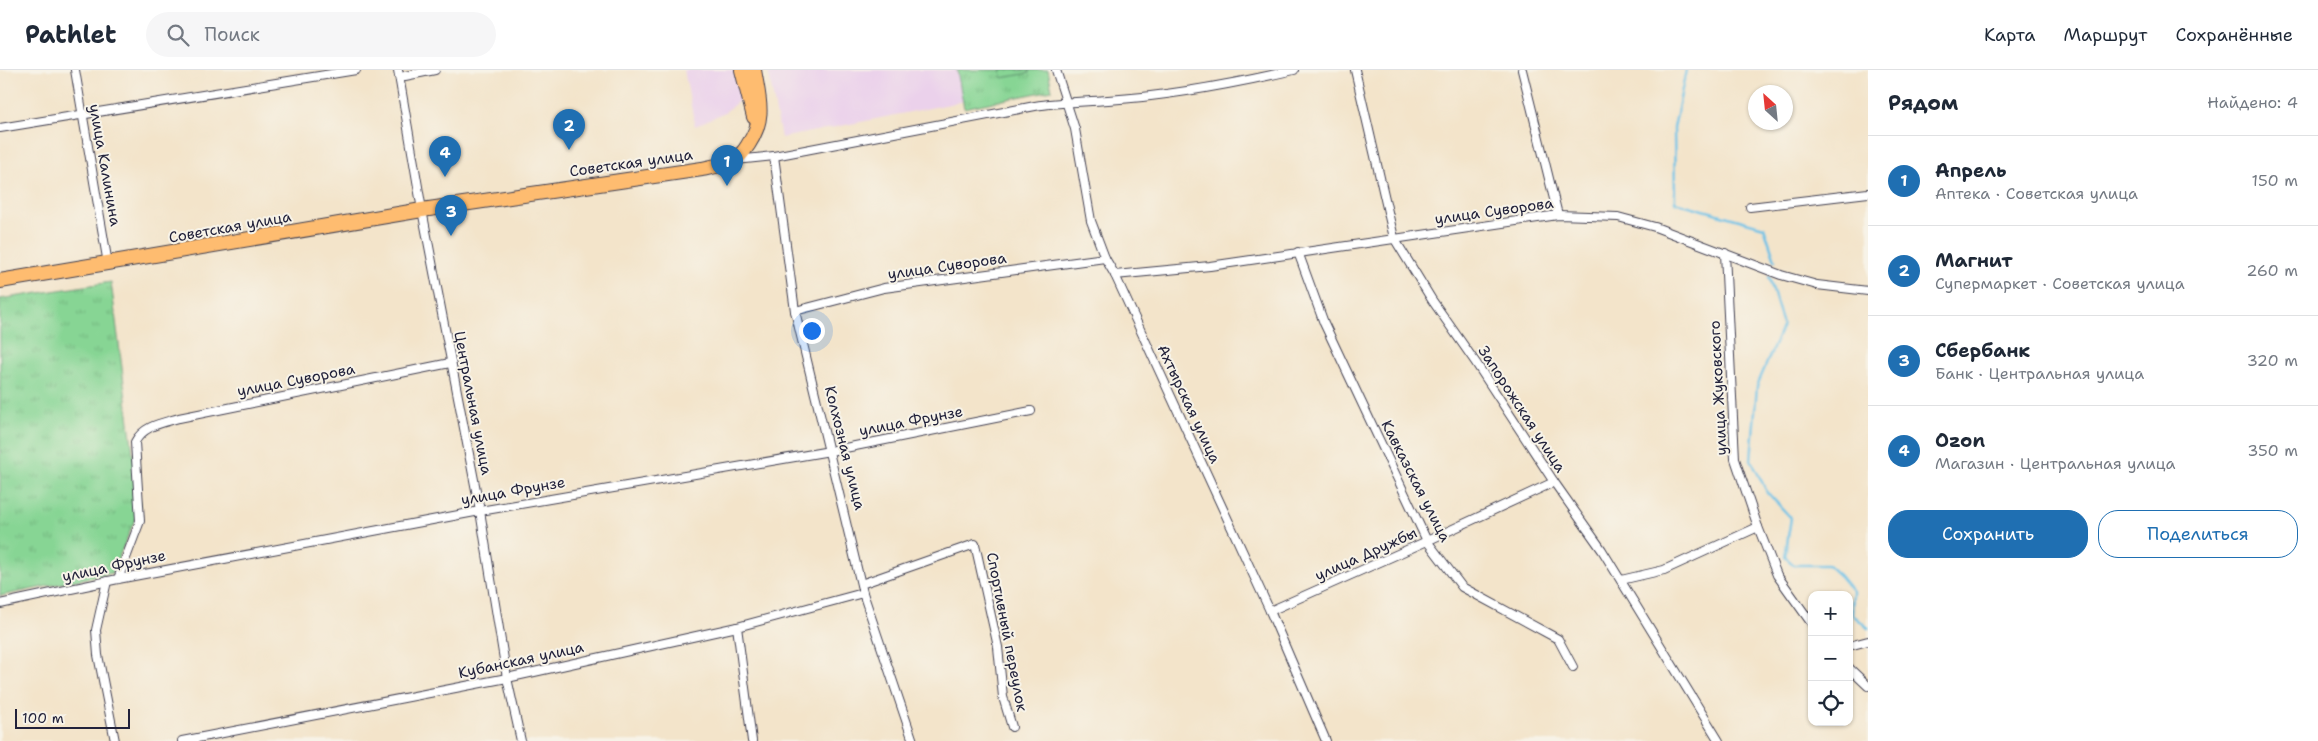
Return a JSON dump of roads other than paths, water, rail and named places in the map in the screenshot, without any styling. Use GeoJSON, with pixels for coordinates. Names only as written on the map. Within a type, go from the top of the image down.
{"type":"FeatureCollection","features":[{"type":"Feature","properties":{"kind":"highway"},"geometry":{"type":"LineString","coordinates":[[742,70],[756,133]]}},
{"type":"Feature","properties":{"kind":"highway"},"geometry":{"type":"LineString","coordinates":[[734,161],[747,148],[756,133],[760,120],[760,104],[754,70]]}},
{"type":"Feature","properties":{"kind":"highway","name":"Советская улица"},"geometry":{"type":"LineString","coordinates":[[0,281],[422,210],[702,170],[734,161]]}},
{"type":"Feature","properties":{"kind":"street","name":"улица Калинина"},"geometry":{"type":"LineString","coordinates":[[75,70],[108,264]]}},
{"type":"Feature","properties":{"kind":"street"},"geometry":{"type":"LineString","coordinates":[[0,128],[356,70]]}},
{"type":"Feature","properties":{"kind":"street"},"geometry":{"type":"LineString","coordinates":[[399,73],[435,70]]}},
{"type":"Feature","properties":{"kind":"street","name":"Ахтырская улица"},"geometry":{"type":"LineString","coordinates":[[1056,70],[1064,102],[1075,129],[1091,221],[1105,258],[1115,275],[1270,611],[1326,741]]}},
{"type":"Feature","properties":{"kind":"street","name":"Советская улица"},"geometry":{"type":"LineString","coordinates":[[734,161],[774,156],[1064,102],[1108,100],[1237,84],[1294,70]]}},
{"type":"Feature","properties":{"kind":"street","name":"Запорожская улица"},"geometry":{"type":"LineString","coordinates":[[1355,70],[1394,238],[1432,300],[1621,580],[1719,741]]}},
{"type":"Feature","properties":{"kind":"street"},"geometry":{"type":"LineString","coordinates":[[1522,70],[1558,215]]}},
{"type":"Feature","properties":{"kind":"street","name":"Центральная улица"},"geometry":{"type":"LineString","coordinates":[[399,73],[450,363],[480,511],[507,678],[521,741]]}},
{"type":"Feature","properties":{"kind":"street","name":"Колхозная улица"},"geometry":{"type":"LineString","coordinates":[[774,156],[795,310],[863,593],[913,741]]}},
{"type":"Feature","properties":{"kind":"street"},"geometry":{"type":"LineString","coordinates":[[1750,207],[1868,193]]}},
{"type":"Feature","properties":{"kind":"street","name":"улица Суворова"},"geometry":{"type":"LineString","coordinates":[[1115,275],[1210,266],[1558,215],[1618,217],[1655,227],[1781,275],[1817,285],[1868,291]]}},
{"type":"Feature","properties":{"kind":"street","name":"Кавказская улица"},"geometry":{"type":"LineString","coordinates":[[1298,252],[1324,323],[1428,542],[1462,587],[1558,639],[1573,667]]}},
{"type":"Feature","properties":{"kind":"street","name":"улица Жуковского"},"geometry":{"type":"LineString","coordinates":[[1725,253],[1735,458],[1758,528],[1777,575],[1808,618]]}},
{"type":"Feature","properties":{"kind":"street","name":"улица Суворова"},"geometry":{"type":"LineString","coordinates":[[795,310],[884,288],[1105,258]]}},
{"type":"Feature","properties":{"kind":"street","name":"улица Суворова"},"geometry":{"type":"LineString","coordinates":[[118,579],[140,521],[135,442],[139,434],[148,428],[179,418],[450,363]]}},
{"type":"Feature","properties":{"kind":"street","name":"улица Фрунзе"},"geometry":{"type":"LineString","coordinates":[[0,604],[107,581],[480,511],[830,451],[1031,411]]}},
{"type":"Feature","properties":{"kind":"street","name":"улица Дружбы"},"geometry":{"type":"LineString","coordinates":[[1270,611],[1428,542],[1554,482]]}},
{"type":"Feature","properties":{"kind":"street"},"geometry":{"type":"LineString","coordinates":[[1621,580],[1664,570],[1758,528]]}},
{"type":"Feature","properties":{"kind":"street","name":"Спортивный переулок"},"geometry":{"type":"LineString","coordinates":[[861,584],[975,544],[998,647],[1003,697],[1012,726]]}},
{"type":"Feature","properties":{"kind":"street"},"geometry":{"type":"LineString","coordinates":[[107,581],[96,630],[98,655],[115,741]]}},
{"type":"Feature","properties":{"kind":"street","name":"Кубанская улица"},"geometry":{"type":"LineString","coordinates":[[182,741],[507,678],[737,627],[863,593]]}},
{"type":"Feature","properties":{"kind":"street"},"geometry":{"type":"LineString","coordinates":[[737,627],[752,741]]}},
{"type":"Feature","properties":{"kind":"street"},"geometry":{"type":"LineString","coordinates":[[1853,645],[1868,641]]}},
{"type":"Feature","properties":{"kind":"street"},"geometry":{"type":"LineString","coordinates":[[1853,672],[1868,686]]}},
{"type":"Feature","properties":{"kind":"waterway"},"geometry":{"type":"LineString","coordinates":[[1686,70],[1674,128],[1675,202],[1764,227],[1775,260]]}},
{"type":"Feature","properties":{"kind":"waterway"},"geometry":{"type":"LineString","coordinates":[[1769,277],[1783,325],[1757,386],[1751,460],[1767,492],[1791,518],[1785,557],[1794,565],[1828,565],[1853,592],[1852,614],[1868,628]]}},
{"type":"Feature","properties":{"kind":"place","name":"Магнит"},"geometry":{"type":"Point","coordinates":[569,150]}},
{"type":"Feature","properties":{"kind":"place","name":"Ozon"},"geometry":{"type":"Point","coordinates":[445,177]}},
{"type":"Feature","properties":{"kind":"place","name":"Апрель"},"geometry":{"type":"Point","coordinates":[727,186]}},
{"type":"Feature","properties":{"kind":"place","name":"Сбербанк"},"geometry":{"type":"Point","coordinates":[451,236]}}]}
